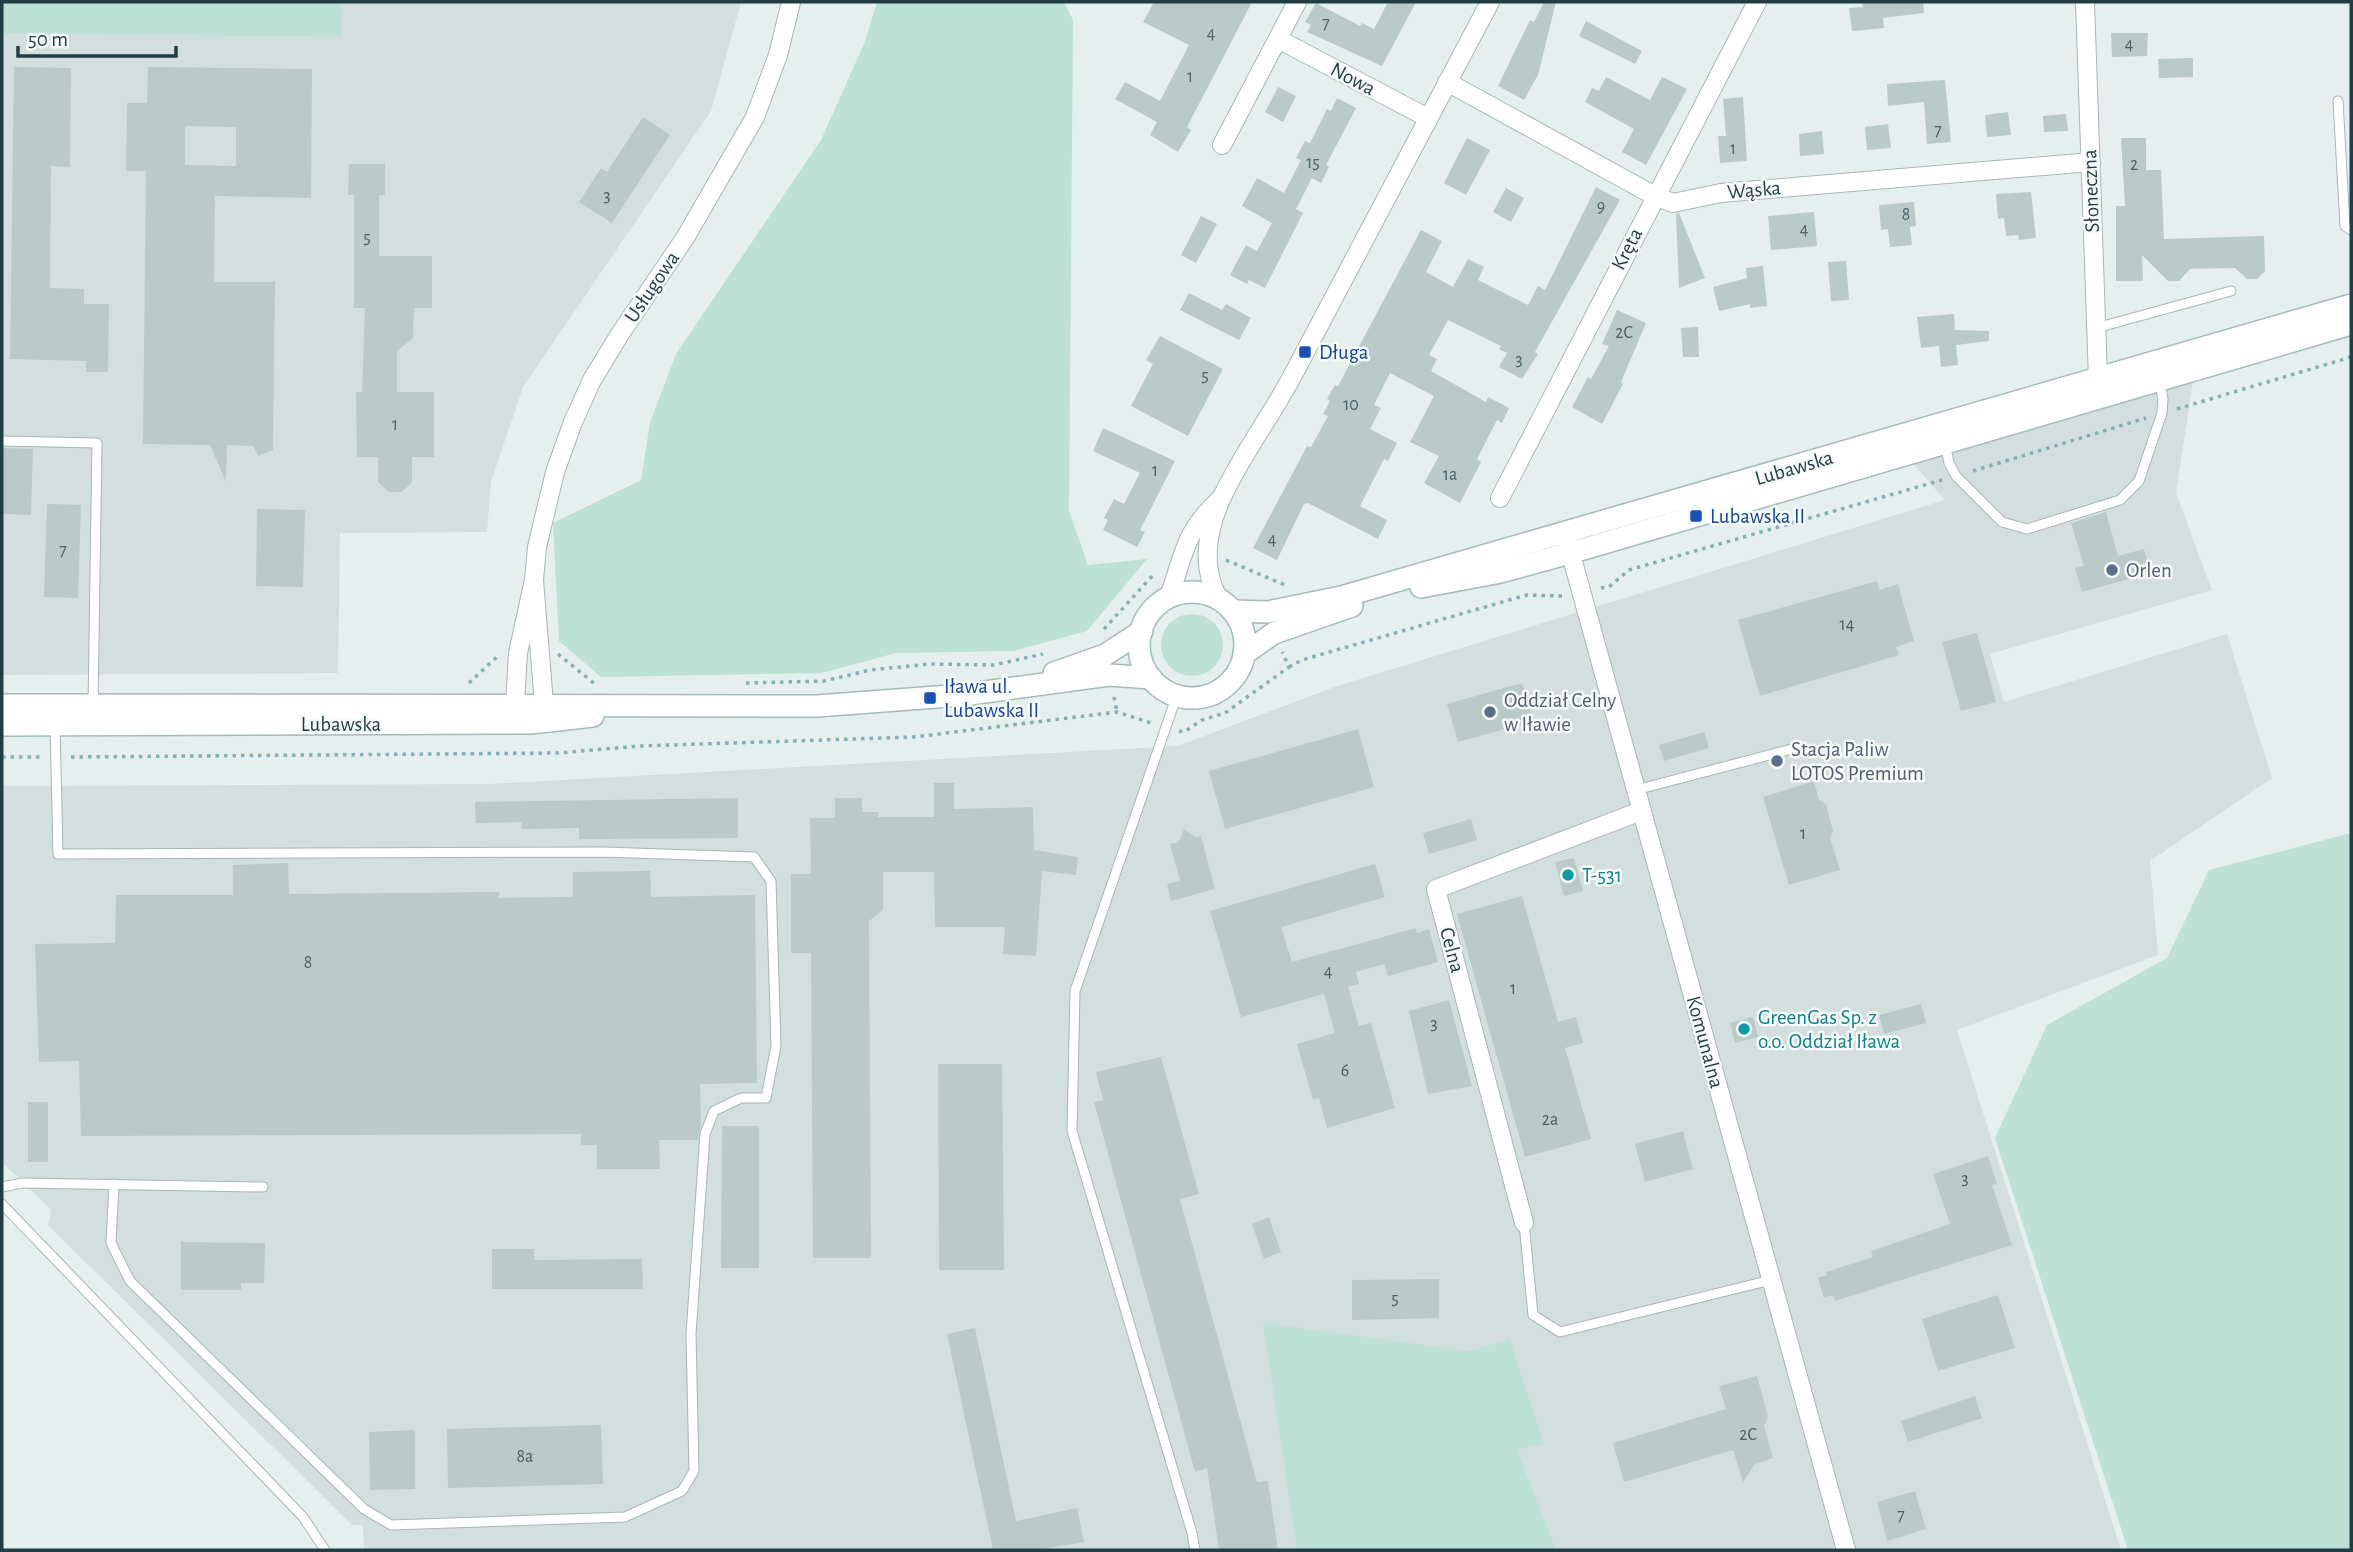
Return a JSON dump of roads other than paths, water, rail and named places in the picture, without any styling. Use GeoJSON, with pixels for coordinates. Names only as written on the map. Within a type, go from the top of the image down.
{"type":"FeatureCollection","features":[{"type":"Feature","properties":{"kind":"main road","name":"Lubawska"},"geometry":{"type":"LineString","coordinates":[[1226,605],[1268,612],[1341,597],[1567,543],[1944,445],[2078,406],[2157,372],[2351,305]]}},
{"type":"Feature","properties":{"kind":"main road","name":"Lubawska"},"geometry":{"type":"LineString","coordinates":[[1244,654],[1274,633],[1370,600],[1501,572],[1567,543],[1963,419],[2098,379],[2157,372],[2351,324]]}},
{"type":"Feature","properties":{"kind":"main road"},"geometry":{"type":"LineString","coordinates":[[2078,406],[2092,396],[2098,379]]}},
{"type":"Feature","properties":{"kind":"main road"},"geometry":{"type":"LineString","coordinates":[[1194,592],[1226,605],[1244,631],[1244,654],[1240,668],[1220,690],[1192,698],[1177,695],[1151,678],[1140,655],[1142,631],[1157,606],[1169,597],[1194,592]]}},
{"type":"Feature","properties":{"kind":"main road","name":"Lubawska"},"geometry":{"type":"LineString","coordinates":[[1019,685],[1105,655],[1142,631]]}},
{"type":"Feature","properties":{"kind":"main road","name":"Lubawska"},"geometry":{"type":"LineString","coordinates":[[92,715],[515,704],[817,706],[963,695],[1019,685],[1109,676],[1151,678]]}},
{"type":"Feature","properties":{"kind":"main road","name":"Lubawska"},"geometry":{"type":"LineString","coordinates":[[2,705],[55,715],[531,723],[679,707]]}},
{"type":"Feature","properties":{"kind":"main road","name":"Lubawska"},"geometry":{"type":"LineString","coordinates":[[2,725],[55,715]]}},
{"type":"Feature","properties":{"kind":"street","name":"Usługowa"},"geometry":{"type":"LineString","coordinates":[[515,704],[518,653],[534,580],[544,516],[573,422],[620,334],[692,227],[755,117],[778,55],[791,2]]}},
{"type":"Feature","properties":{"kind":"street"},"geometry":{"type":"LineString","coordinates":[[1222,145],[1297,2]]}},
{"type":"Feature","properties":{"kind":"street"},"geometry":{"type":"LineString","coordinates":[[1226,605],[1209,581],[1206,560],[1208,542],[1222,497],[1275,408],[1490,2]]}},
{"type":"Feature","properties":{"kind":"street","name":"Kręta"},"geometry":{"type":"LineString","coordinates":[[1500,498],[1757,2]]}},
{"type":"Feature","properties":{"kind":"street","name":"Słoneczna"},"geometry":{"type":"LineString","coordinates":[[2085,2],[2098,379]]}},
{"type":"Feature","properties":{"kind":"street","name":"Nowa"},"geometry":{"type":"LineString","coordinates":[[1278,39],[1428,118]]}},
{"type":"Feature","properties":{"kind":"street","name":"Wąska"},"geometry":{"type":"LineString","coordinates":[[1447,82],[1655,196],[1673,203],[1721,193],[2091,162]]}},
{"type":"Feature","properties":{"kind":"street"},"geometry":{"type":"LineString","coordinates":[[1169,597],[1187,538],[1200,517],[1222,497]]}},
{"type":"Feature","properties":{"kind":"street","name":"Komunalna"},"geometry":{"type":"LineString","coordinates":[[1567,543],[1846,1550]]}},
{"type":"Feature","properties":{"kind":"street","name":"Usługowa"},"geometry":{"type":"LineString","coordinates":[[534,580],[544,704]]}},
{"type":"Feature","properties":{"kind":"street"},"geometry":{"type":"LineString","coordinates":[[515,704],[531,723],[544,704]]}},
{"type":"Feature","properties":{"kind":"street","name":"Celna"},"geometry":{"type":"LineString","coordinates":[[1524,1223],[1436,889],[1642,811]]}},
{"type":"Feature","properties":{"kind":"lane"},"geometry":{"type":"LineString","coordinates":[[2338,101],[2345,226],[2351,230]]}},
{"type":"Feature","properties":{"kind":"lane"},"geometry":{"type":"LineString","coordinates":[[2095,329],[2231,291]]}},
{"type":"Feature","properties":{"kind":"lane"},"geometry":{"type":"LineString","coordinates":[[1963,419],[1944,445],[1956,476],[2002,522],[2027,528],[2120,500],[2139,481],[2162,413],[2157,372]]}},
{"type":"Feature","properties":{"kind":"lane"},"geometry":{"type":"LineString","coordinates":[[2,442],[97,443],[92,715]]}},
{"type":"Feature","properties":{"kind":"lane"},"geometry":{"type":"LineString","coordinates":[[1177,695],[1075,991],[1072,1131],[1192,1532],[1195,1550]]}},
{"type":"Feature","properties":{"kind":"lane"},"geometry":{"type":"LineString","coordinates":[[55,715],[58,854],[603,852],[740,856],[754,857],[771,881],[776,1046],[766,1098],[741,1098],[715,1111],[705,1134],[691,1334],[694,1471],[682,1491],[625,1517],[391,1525],[364,1508],[130,1281],[111,1243],[114,1184]]}},
{"type":"Feature","properties":{"kind":"lane"},"geometry":{"type":"LineString","coordinates":[[1636,790],[1792,749]]}},
{"type":"Feature","properties":{"kind":"lane"},"geometry":{"type":"LineString","coordinates":[[2,1188],[22,1183],[263,1187]]}},
{"type":"Feature","properties":{"kind":"lane"},"geometry":{"type":"LineString","coordinates":[[2,1204],[303,1517],[325,1550]]}},
{"type":"Feature","properties":{"kind":"lane"},"geometry":{"type":"LineString","coordinates":[[1524,1223],[1533,1315],[1560,1332],[1771,1280]]}},
{"type":"Feature","properties":{"kind":"place","name":"Długa"},"geometry":{"type":"Point","coordinates":[1305,352]}},
{"type":"Feature","properties":{"kind":"place","name":"Lubawska II"},"geometry":{"type":"Point","coordinates":[1696,516]}},
{"type":"Feature","properties":{"kind":"place","name":"Orlen"},"geometry":{"type":"Point","coordinates":[2112,570]}},
{"type":"Feature","properties":{"kind":"place","name":"Iława ul. Lubawska II"},"geometry":{"type":"Point","coordinates":[930,698]}},
{"type":"Feature","properties":{"kind":"place","name":"Oddział Celny w Iławie"},"geometry":{"type":"Point","coordinates":[1490,712]}},
{"type":"Feature","properties":{"kind":"place","name":"Stacja Paliw LOTOS Premium"},"geometry":{"type":"Point","coordinates":[1777,761]}},
{"type":"Feature","properties":{"kind":"place","name":"T-531"},"geometry":{"type":"Point","coordinates":[1568,875]}},
{"type":"Feature","properties":{"kind":"place","name":"GreenGas Sp. z o.o. Oddział Iława"},"geometry":{"type":"Point","coordinates":[1744,1029]}}]}
